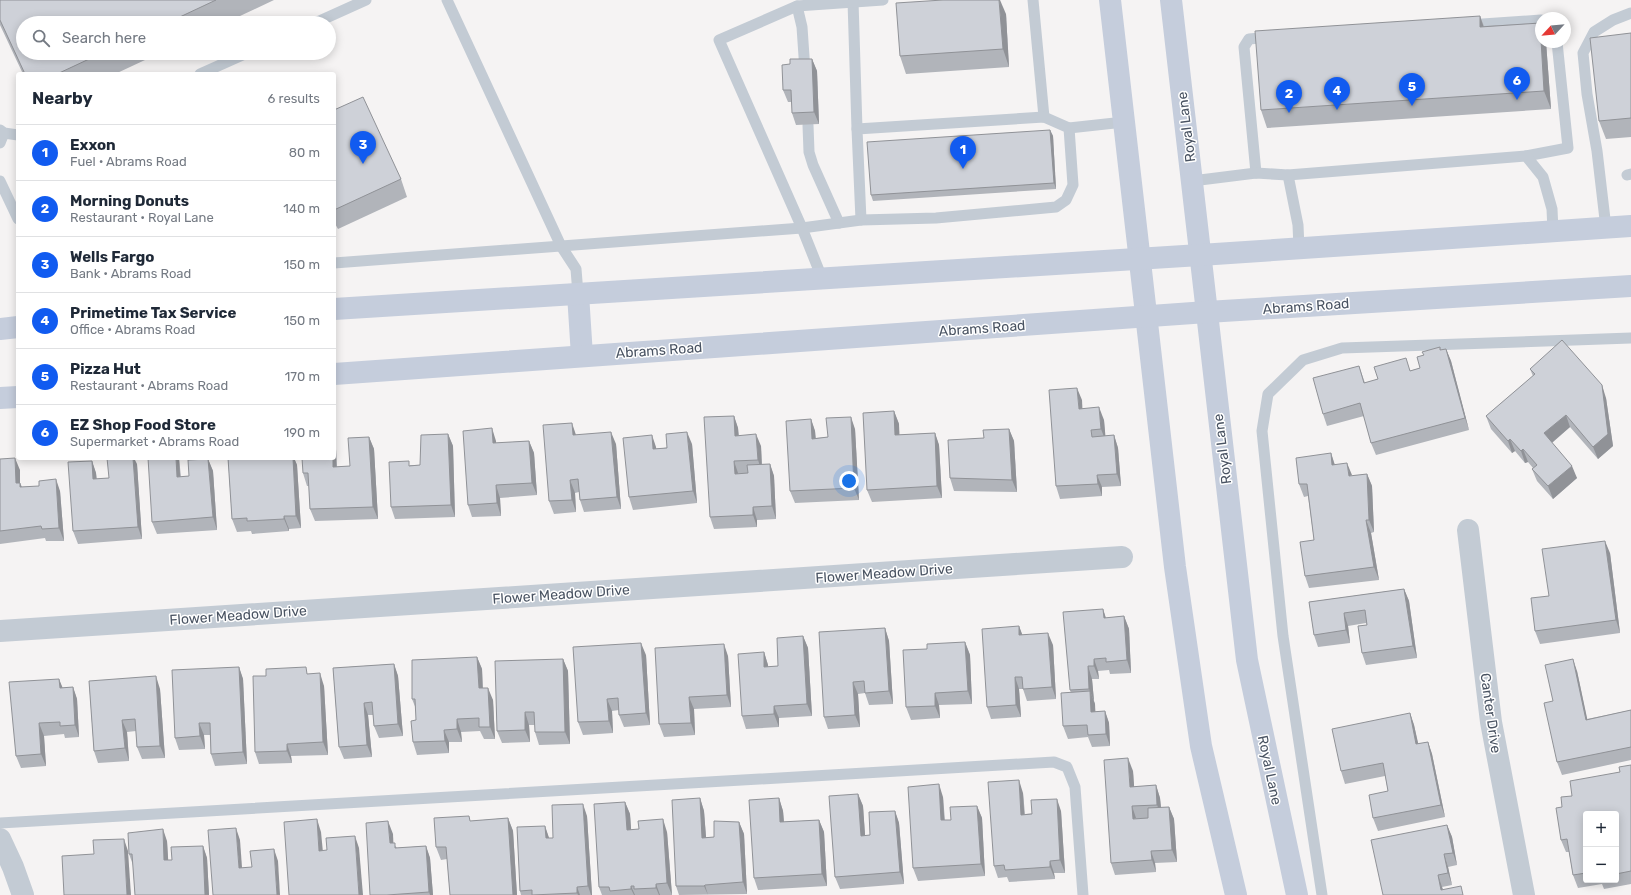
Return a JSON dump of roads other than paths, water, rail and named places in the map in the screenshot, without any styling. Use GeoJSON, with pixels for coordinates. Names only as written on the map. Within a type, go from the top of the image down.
{"type":"FeatureCollection","features":[{"type":"Feature","properties":{"kind":"main road"},"geometry":{"type":"LineString","coordinates":[[1110,0],[1175,567],[1200,738],[1236,895]]}},
{"type":"Feature","properties":{"kind":"main road","name":"Royal Lane"},"geometry":{"type":"LineString","coordinates":[[1171,0],[1246,660],[1297,895]]}},
{"type":"Feature","properties":{"kind":"main road"},"geometry":{"type":"LineString","coordinates":[[336,309],[1200,255],[1631,226]]}},
{"type":"Feature","properties":{"kind":"main road","name":"Abrams Road"},"geometry":{"type":"LineString","coordinates":[[336,374],[1207,312],[1631,286]]}},
{"type":"Feature","properties":{"kind":"main road"},"geometry":{"type":"LineString","coordinates":[[578,294],[582,356]]}},
{"type":"Feature","properties":{"kind":"main road"},"geometry":{"type":"LineString","coordinates":[[0,328],[16,327]]}},
{"type":"Feature","properties":{"kind":"main road"},"geometry":{"type":"LineString","coordinates":[[0,398],[16,397]]}},
{"type":"Feature","properties":{"kind":"street","name":"Canter Drive"},"geometry":{"type":"LineString","coordinates":[[1468,530],[1491,722],[1524,895]]}},
{"type":"Feature","properties":{"kind":"street","name":"Flower Meadow Drive"},"geometry":{"type":"LineString","coordinates":[[0,631],[1122,557]]}},
{"type":"Feature","properties":{"kind":"street"},"geometry":{"type":"LineString","coordinates":[[0,839],[13,867],[23,895]]}},
{"type":"Feature","properties":{"kind":"lane"},"geometry":{"type":"LineString","coordinates":[[330,16],[366,0]]}},
{"type":"Feature","properties":{"kind":"lane"},"geometry":{"type":"LineString","coordinates":[[447,0],[561,246],[576,269],[578,294]]}},
{"type":"Feature","properties":{"kind":"lane"},"geometry":{"type":"LineString","coordinates":[[822,278],[802,228],[719,40],[797,6],[883,0]]}},
{"type":"Feature","properties":{"kind":"lane"},"geometry":{"type":"LineString","coordinates":[[1033,0],[1044,117]]}},
{"type":"Feature","properties":{"kind":"lane"},"geometry":{"type":"LineString","coordinates":[[853,1],[860,220]]}},
{"type":"Feature","properties":{"kind":"lane"},"geometry":{"type":"LineString","coordinates":[[797,6],[802,27],[805,71]]}},
{"type":"Feature","properties":{"kind":"lane"},"geometry":{"type":"LineString","coordinates":[[1606,228],[1597,151],[1587,94],[1583,53],[1594,32],[1613,20],[1631,13]]}},
{"type":"Feature","properties":{"kind":"lane"},"geometry":{"type":"LineString","coordinates":[[1457,25],[1535,20]]}},
{"type":"Feature","properties":{"kind":"lane"},"geometry":{"type":"LineString","coordinates":[[1256,173],[1244,47],[1249,39],[1280,37]]}},
{"type":"Feature","properties":{"kind":"lane"},"geometry":{"type":"LineString","coordinates":[[1192,181],[1256,173],[1288,175],[1526,156],[1568,148],[1558,48]]}},
{"type":"Feature","properties":{"kind":"lane"},"geometry":{"type":"LineString","coordinates":[[204,72],[231,60]]}},
{"type":"Feature","properties":{"kind":"lane"},"geometry":{"type":"LineString","coordinates":[[857,129],[1044,117],[1069,128],[1124,122]]}},
{"type":"Feature","properties":{"kind":"lane"},"geometry":{"type":"LineString","coordinates":[[808,125],[809,152],[813,165],[839,223]]}},
{"type":"Feature","properties":{"kind":"lane"},"geometry":{"type":"LineString","coordinates":[[336,263],[802,228],[860,220],[936,218],[1056,207],[1066,200],[1073,185],[1069,128]]}},
{"type":"Feature","properties":{"kind":"lane"},"geometry":{"type":"LineString","coordinates":[[1,135],[16,135]]}},
{"type":"Feature","properties":{"kind":"lane"},"geometry":{"type":"LineString","coordinates":[[1526,156],[1543,177],[1552,209],[1553,232]]}},
{"type":"Feature","properties":{"kind":"lane"},"geometry":{"type":"LineString","coordinates":[[1288,175],[1298,225],[1299,248]]}},
{"type":"Feature","properties":{"kind":"lane"},"geometry":{"type":"LineString","coordinates":[[0,180],[16,215]]}},
{"type":"Feature","properties":{"kind":"lane"},"geometry":{"type":"LineString","coordinates":[[1322,895],[1283,636],[1262,431],[1268,394],[1303,360],[1342,348],[1631,338]]}},
{"type":"Feature","properties":{"kind":"lane"},"geometry":{"type":"LineString","coordinates":[[0,823],[1054,762],[1067,767],[1075,787],[1083,895]]}},
{"type":"Feature","properties":{"kind":"place","name":"EZ Shop Food Store"},"geometry":{"type":"Point","coordinates":[1517,100]}},
{"type":"Feature","properties":{"kind":"place","name":"Pizza Hut"},"geometry":{"type":"Point","coordinates":[1412,106]}},
{"type":"Feature","properties":{"kind":"place","name":"Primetime Tax Service"},"geometry":{"type":"Point","coordinates":[1337,110]}},
{"type":"Feature","properties":{"kind":"place","name":"Morning Donuts"},"geometry":{"type":"Point","coordinates":[1289,113]}},
{"type":"Feature","properties":{"kind":"place","name":"Wells Fargo"},"geometry":{"type":"Point","coordinates":[363,164]}},
{"type":"Feature","properties":{"kind":"place","name":"Exxon"},"geometry":{"type":"Point","coordinates":[963,169]}}]}
